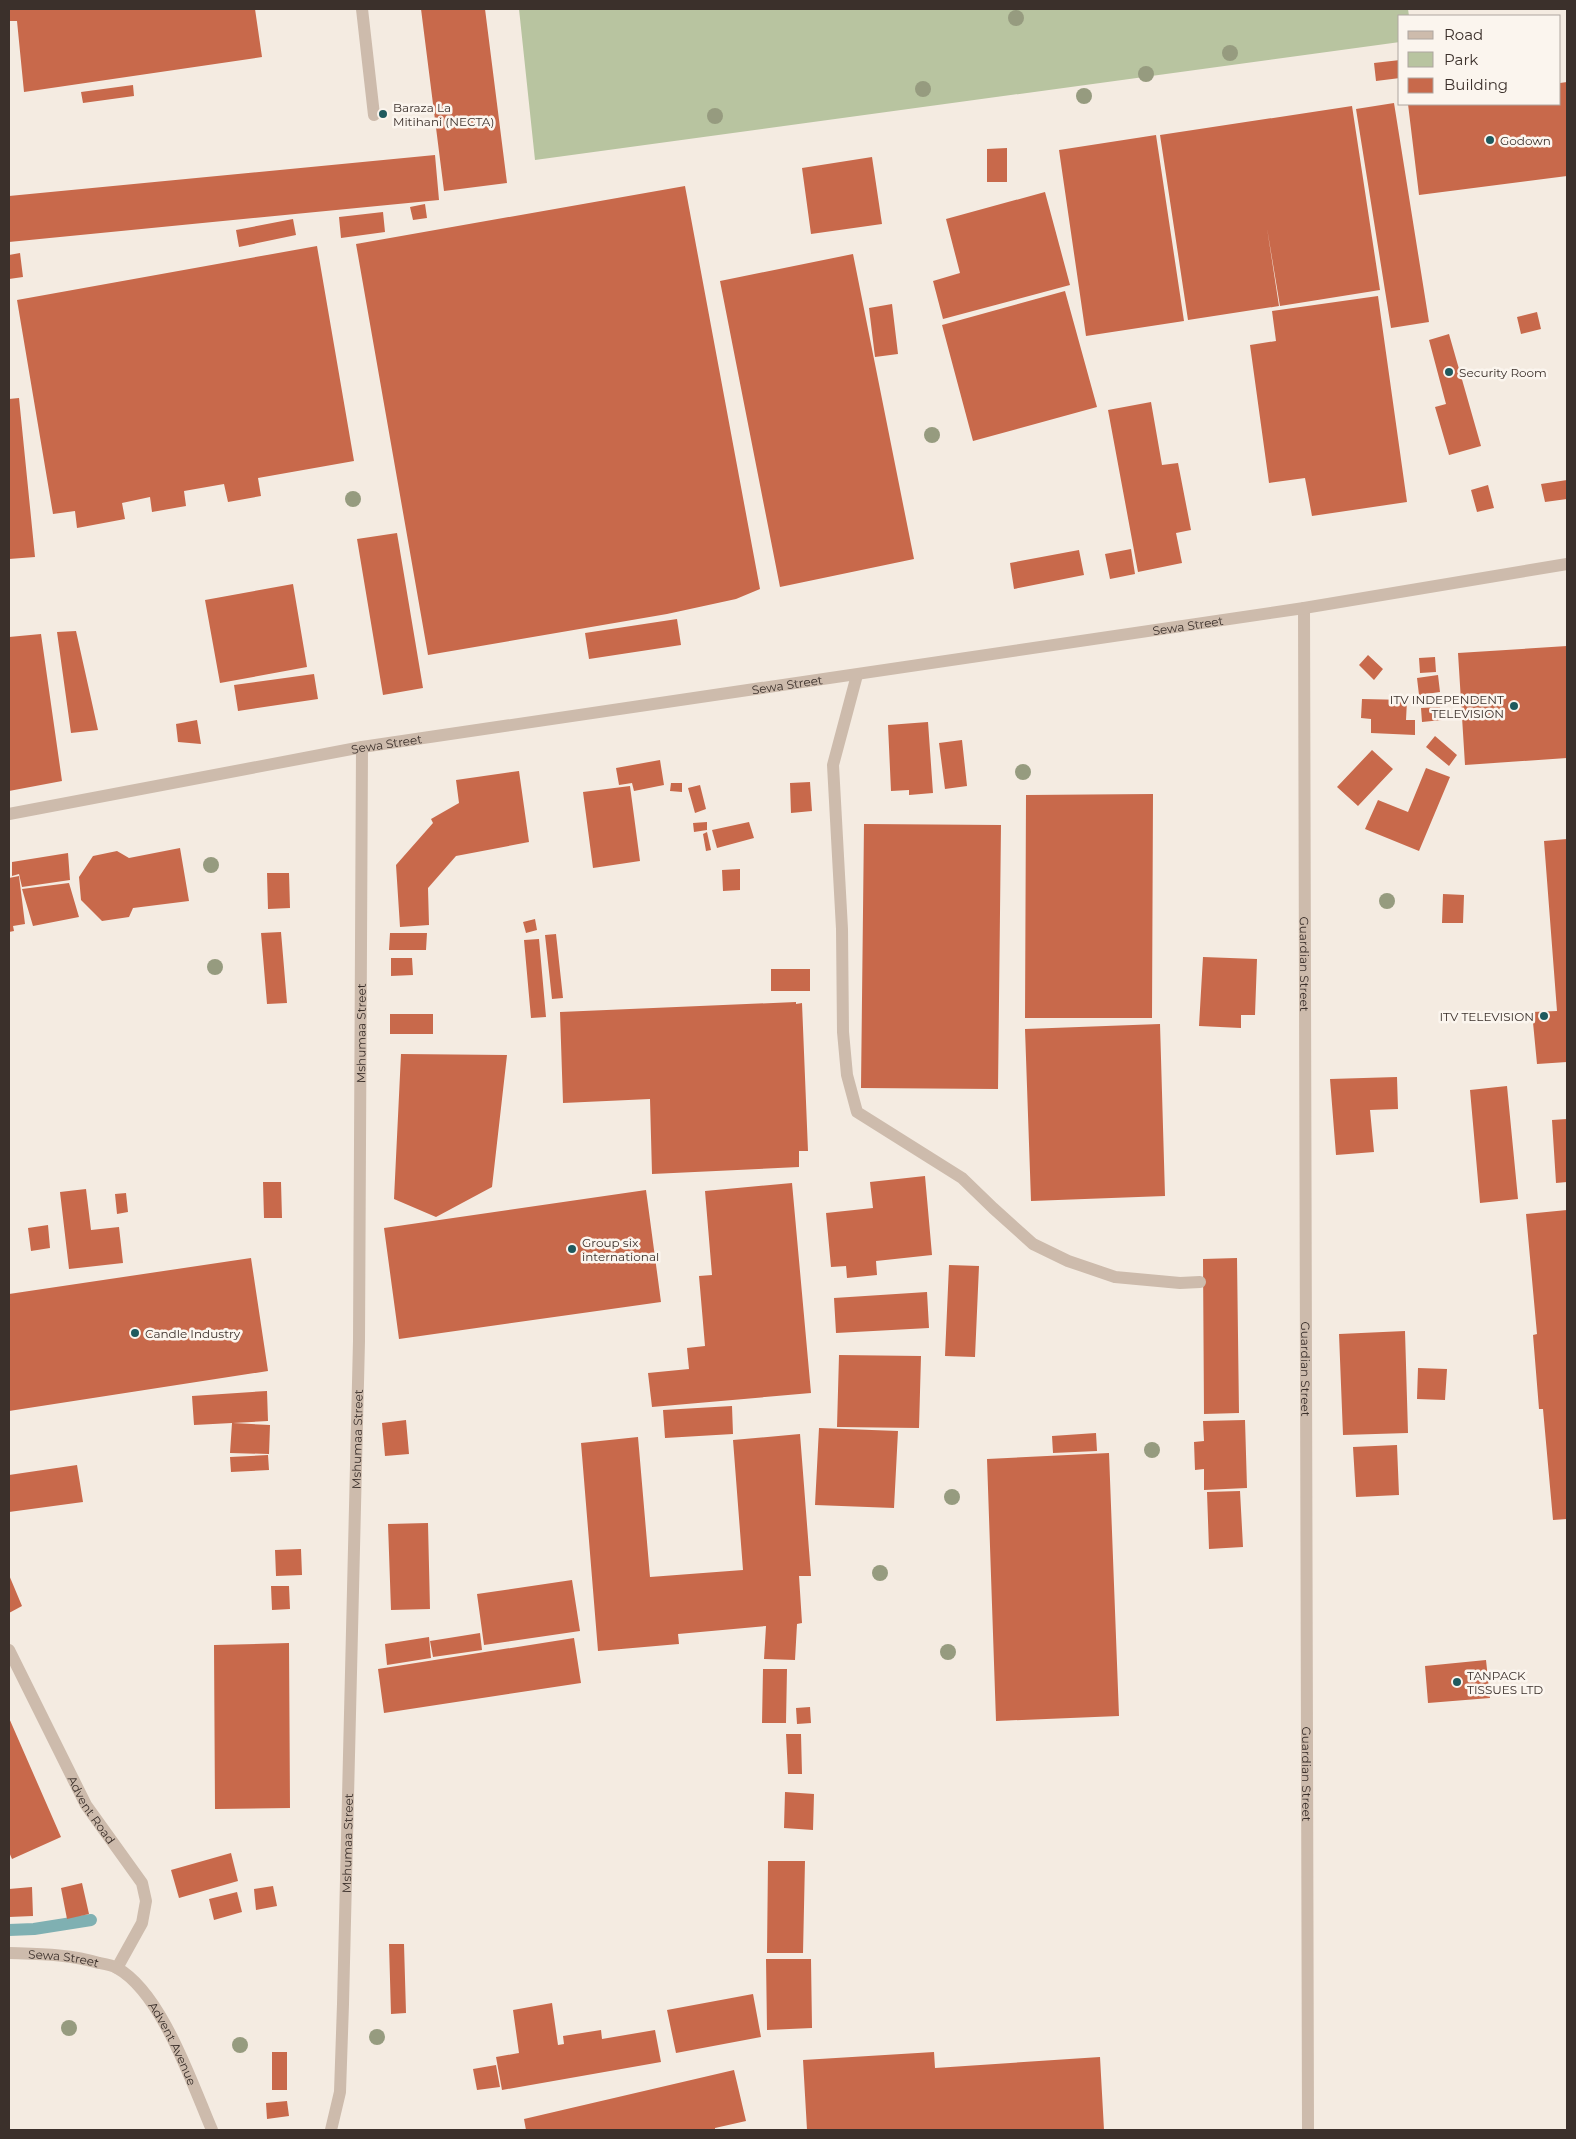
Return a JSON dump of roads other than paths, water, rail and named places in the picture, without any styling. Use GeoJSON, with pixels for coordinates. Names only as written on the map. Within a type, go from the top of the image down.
{"type":"FeatureCollection","features":[{"type":"Feature","properties":{"kind":"street"},"geometry":{"type":"LineString","coordinates":[[362,9],[374,115]]}},
{"type":"Feature","properties":{"kind":"street","name":"Sewa Street"},"geometry":{"type":"LineString","coordinates":[[9,814],[362,747],[1304,608],[1567,564]]}},
{"type":"Feature","properties":{"kind":"street","name":"Guardian Street"},"geometry":{"type":"LineString","coordinates":[[1304,608],[1308,2130]]}},
{"type":"Feature","properties":{"kind":"street"},"geometry":{"type":"LineString","coordinates":[[857,675],[833,765],[842,929],[843,1032],[847,1075],[857,1112],[962,1178],[1033,1244],[1068,1261],[1115,1277],[1180,1283],[1200,1282]]}},
{"type":"Feature","properties":{"kind":"street","name":"Mshumaa Street"},"geometry":{"type":"LineString","coordinates":[[332,2130],[340,2092],[344,2004],[359,1351],[362,747]]}},
{"type":"Feature","properties":{"kind":"street","name":"Advent Road"},"geometry":{"type":"LineString","coordinates":[[9,1650],[86,1805],[142,1883],[146,1901],[142,1923],[117,1968]]}},
{"type":"Feature","properties":{"kind":"street","name":"Sewa Street"},"geometry":{"type":"LineString","coordinates":[[9,1953],[56,1954],[87,1959],[117,1968]]}},
{"type":"Feature","properties":{"kind":"street","name":"Advent Avenue"},"geometry":{"type":"LineString","coordinates":[[117,1968],[142,1988],[162,2019],[212,2130]]}},
{"type":"Feature","properties":{"kind":"waterway"},"geometry":{"type":"LineString","coordinates":[[9,1930],[34,1929],[91,1920]]}},
{"type":"Feature","properties":{"kind":"place","name":"Baraza La Mitihani (NECTA)"},"geometry":{"type":"Point","coordinates":[383,114]}},
{"type":"Feature","properties":{"kind":"place","name":"Godown"},"geometry":{"type":"Point","coordinates":[1490,140]}},
{"type":"Feature","properties":{"kind":"place","name":"Security Room"},"geometry":{"type":"Point","coordinates":[1449,372]}},
{"type":"Feature","properties":{"kind":"place","name":"ITV INDEPENDENT TELEVISION"},"geometry":{"type":"Point","coordinates":[1514,706]}},
{"type":"Feature","properties":{"kind":"place","name":"ITV TELEVISION"},"geometry":{"type":"Point","coordinates":[1544,1016]}},
{"type":"Feature","properties":{"kind":"place","name":"Group six international"},"geometry":{"type":"Point","coordinates":[572,1249]}},
{"type":"Feature","properties":{"kind":"place","name":"Candle Industry"},"geometry":{"type":"Point","coordinates":[135,1333]}},
{"type":"Feature","properties":{"kind":"place","name":"TANPACK TISSUES LTD"},"geometry":{"type":"Point","coordinates":[1457,1682]}}]}
